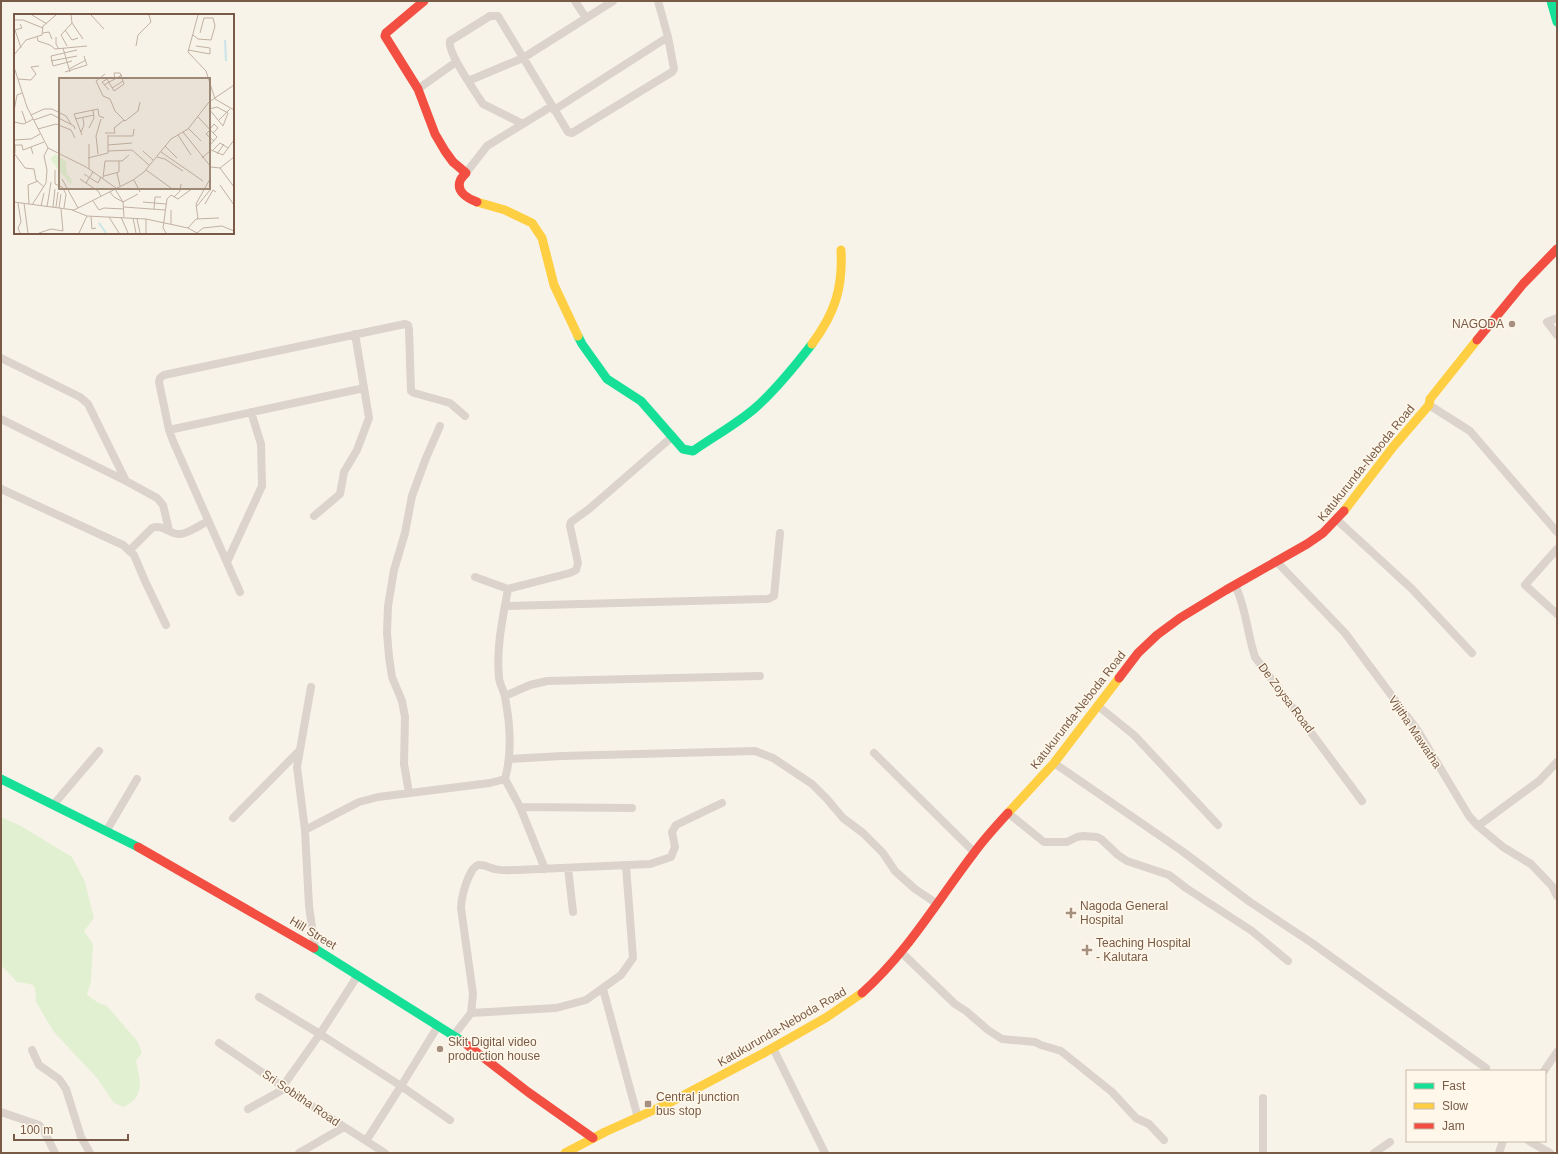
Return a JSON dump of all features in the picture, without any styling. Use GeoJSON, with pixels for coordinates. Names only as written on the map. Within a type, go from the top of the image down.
{"type":"FeatureCollection","features":[{"type":"Feature","properties":{"kind":"main road"},"geometry":{"type":"LineString","coordinates":[[424,1],[386,33],[385,36],[418,90],[435,134],[453,162],[466,173],[460,181],[460,189],[467,198],[481,204],[505,210],[532,223],[542,238],[554,285],[582,344],[607,379],[641,401],[683,449],[693,451],[749,413],[774,391],[817,339],[831,317],[839,292],[843,267],[841,250]]}},
{"type":"Feature","properties":{"kind":"main road"},"geometry":{"type":"LineString","coordinates":[[1551,1],[1557,22]]}},
{"type":"Feature","properties":{"kind":"main road","name":"Katukurunda-Neboda Road"},"geometry":{"type":"LineString","coordinates":[[565,1153],[578,1150],[593,1138],[667,1104],[773,1048],[850,1003],[879,978],[911,941],[936,903],[974,852],[1054,764],[1138,653],[1157,635],[1180,618],[1319,536],[1346,509],[1393,447],[1429,404],[1430,399],[1475,341],[1557,249]]}},
{"type":"Feature","properties":{"kind":"main road","name":"Hill Street"},"geometry":{"type":"LineString","coordinates":[[1,780],[107,830],[315,948],[454,1035],[528,1092],[593,1138]]}},
{"type":"Feature","properties":{"kind":"street"},"geometry":{"type":"LineString","coordinates":[[575,1],[586,18]]}},
{"type":"Feature","properties":{"kind":"street"},"geometry":{"type":"LineString","coordinates":[[468,80],[523,58],[613,1]]}},
{"type":"Feature","properties":{"kind":"street"},"geometry":{"type":"LineString","coordinates":[[523,124],[483,104],[456,62],[450,48],[450,41],[493,15],[498,16],[568,132],[575,132],[672,72],[674,69],[668,37],[658,1]]}},
{"type":"Feature","properties":{"kind":"street"},"geometry":{"type":"LineString","coordinates":[[466,173],[487,146],[553,108],[668,37]]}},
{"type":"Feature","properties":{"kind":"street"},"geometry":{"type":"LineString","coordinates":[[418,90],[456,62]]}},
{"type":"Feature","properties":{"kind":"street"},"geometry":{"type":"LineString","coordinates":[[1557,318],[1547,322],[1557,335]]}},
{"type":"Feature","properties":{"kind":"street"},"geometry":{"type":"LineString","coordinates":[[240,592],[177,450],[170,430],[159,382],[160,378],[164,375],[405,324],[408,325],[409,329],[411,391],[450,403],[465,416]]}},
{"type":"Feature","properties":{"kind":"street"},"geometry":{"type":"LineString","coordinates":[[314,516],[340,494],[344,472],[357,450],[369,418],[355,334]]}},
{"type":"Feature","properties":{"kind":"street"},"geometry":{"type":"LineString","coordinates":[[1,358],[85,400],[126,481]]}},
{"type":"Feature","properties":{"kind":"street"},"geometry":{"type":"LineString","coordinates":[[170,430],[364,388]]}},
{"type":"Feature","properties":{"kind":"street"},"geometry":{"type":"LineString","coordinates":[[1429,404],[1470,431],[1557,532]]}},
{"type":"Feature","properties":{"kind":"street"},"geometry":{"type":"LineString","coordinates":[[227,562],[262,486],[261,444],[251,412]]}},
{"type":"Feature","properties":{"kind":"street"},"geometry":{"type":"LineString","coordinates":[[1,419],[157,498],[163,505],[169,530]]}},
{"type":"Feature","properties":{"kind":"street"},"geometry":{"type":"LineString","coordinates":[[409,793],[404,764],[405,717],[402,701],[392,677],[389,657],[387,633],[388,606],[394,570],[405,533],[412,496],[440,426]]}},
{"type":"Feature","properties":{"kind":"street"},"geometry":{"type":"LineString","coordinates":[[475,577],[508,588],[570,573],[576,570],[578,563],[570,526],[571,522],[589,509],[673,436]]}},
{"type":"Feature","properties":{"kind":"street"},"geometry":{"type":"LineString","coordinates":[[1,489],[123,545],[134,555],[145,582],[166,625]]}},
{"type":"Feature","properties":{"kind":"street"},"geometry":{"type":"LineString","coordinates":[[1336,519],[1412,589],[1472,653]]}},
{"type":"Feature","properties":{"kind":"street"},"geometry":{"type":"LineString","coordinates":[[129,551],[152,528],[160,527],[178,534],[182,534],[208,521]]}},
{"type":"Feature","properties":{"kind":"street"},"geometry":{"type":"LineString","coordinates":[[505,606],[768,599],[774,596],[780,534]]}},
{"type":"Feature","properties":{"kind":"street"},"geometry":{"type":"LineString","coordinates":[[1557,549],[1525,584],[1557,614]]}},
{"type":"Feature","properties":{"kind":"street","name":"Vijitha Mawatha"},"geometry":{"type":"LineString","coordinates":[[1276,561],[1345,633],[1418,731],[1469,816],[1478,826],[1503,847],[1531,864],[1552,886],[1557,896]]}},
{"type":"Feature","properties":{"kind":"street","name":"De Zoysa Road"},"geometry":{"type":"LineString","coordinates":[[1234,585],[1240,596],[1255,657],[1362,801]]}},
{"type":"Feature","properties":{"kind":"street"},"geometry":{"type":"LineString","coordinates":[[508,588],[499,646],[499,678],[505,696],[509,759],[505,779],[520,807],[545,869]]}},
{"type":"Feature","properties":{"kind":"street"},"geometry":{"type":"LineString","coordinates":[[505,696],[530,685],[546,681],[760,676]]}},
{"type":"Feature","properties":{"kind":"street"},"geometry":{"type":"LineString","coordinates":[[311,687],[299,750],[298,775],[305,830],[309,906],[315,948]]}},
{"type":"Feature","properties":{"kind":"street"},"geometry":{"type":"LineString","coordinates":[[1098,706],[1134,735],[1218,825]]}},
{"type":"Feature","properties":{"kind":"street"},"geometry":{"type":"LineString","coordinates":[[54,804],[99,750]]}},
{"type":"Feature","properties":{"kind":"street"},"geometry":{"type":"LineString","coordinates":[[233,818],[299,750]]}},
{"type":"Feature","properties":{"kind":"street"},"geometry":{"type":"LineString","coordinates":[[509,759],[562,756],[755,751],[773,758],[812,784],[843,818],[863,833],[883,853],[895,871],[915,889],[936,903]]}},
{"type":"Feature","properties":{"kind":"street"},"geometry":{"type":"LineString","coordinates":[[874,753],[974,852]]}},
{"type":"Feature","properties":{"kind":"street"},"geometry":{"type":"LineString","coordinates":[[1478,826],[1539,781],[1557,762]]}},
{"type":"Feature","properties":{"kind":"street"},"geometry":{"type":"LineString","coordinates":[[1054,764],[1182,851],[1250,902],[1312,943],[1486,1068]]}},
{"type":"Feature","properties":{"kind":"street"},"geometry":{"type":"LineString","coordinates":[[107,830],[137,779]]}},
{"type":"Feature","properties":{"kind":"street"},"geometry":{"type":"LineString","coordinates":[[305,830],[359,802],[378,797],[490,783],[505,779]]}},
{"type":"Feature","properties":{"kind":"street"},"geometry":{"type":"LineString","coordinates":[[454,1035],[471,1013],[473,994],[461,908],[461,898],[472,870],[476,866],[480,864],[497,870],[650,864],[671,857],[675,846],[672,832],[676,825],[722,803]]}},
{"type":"Feature","properties":{"kind":"street"},"geometry":{"type":"LineString","coordinates":[[520,807],[632,808]]}},
{"type":"Feature","properties":{"kind":"street"},"geometry":{"type":"LineString","coordinates":[[1008,813],[1044,842],[1068,842],[1077,837],[1083,836],[1091,836],[1101,839],[1118,855],[1127,861],[1169,875],[1186,888],[1252,931],[1288,961]]}},
{"type":"Feature","properties":{"kind":"street"},"geometry":{"type":"LineString","coordinates":[[471,1013],[556,1008],[586,1000],[621,975],[633,958],[626,866]]}},
{"type":"Feature","properties":{"kind":"street"},"geometry":{"type":"LineString","coordinates":[[568,868],[573,912]]}},
{"type":"Feature","properties":{"kind":"street"},"geometry":{"type":"LineString","coordinates":[[901,952],[955,1004],[966,1011],[988,1030],[1002,1039],[1035,1042],[1061,1051],[1112,1092],[1136,1118],[1149,1124],[1164,1140]]}},
{"type":"Feature","properties":{"kind":"street"},"geometry":{"type":"LineString","coordinates":[[248,1109],[284,1087],[358,975]]}},
{"type":"Feature","properties":{"kind":"street"},"geometry":{"type":"LineString","coordinates":[[603,989],[638,1118]]}},
{"type":"Feature","properties":{"kind":"street"},"geometry":{"type":"LineString","coordinates":[[259,998],[320,1034],[402,1086],[450,1120]]}},
{"type":"Feature","properties":{"kind":"street"},"geometry":{"type":"LineString","coordinates":[[366,1141],[402,1086],[438,1026]]}},
{"type":"Feature","properties":{"kind":"street","name":"Sri Sobitha Road"},"geometry":{"type":"LineString","coordinates":[[219,1043],[301,1099],[385,1153]]}},
{"type":"Feature","properties":{"kind":"street"},"geometry":{"type":"LineString","coordinates":[[773,1048],[825,1153]]}},
{"type":"Feature","properties":{"kind":"street"},"geometry":{"type":"LineString","coordinates":[[32,1050],[39,1065],[59,1079],[66,1089],[81,1137],[90,1153]]}},
{"type":"Feature","properties":{"kind":"street"},"geometry":{"type":"LineString","coordinates":[[1545,1070],[1557,1052]]}},
{"type":"Feature","properties":{"kind":"street"},"geometry":{"type":"LineString","coordinates":[[1263,1098],[1263,1153]]}},
{"type":"Feature","properties":{"kind":"street"},"geometry":{"type":"LineString","coordinates":[[1,1112],[39,1125],[43,1129],[55,1153]]}},
{"type":"Feature","properties":{"kind":"street"},"geometry":{"type":"LineString","coordinates":[[299,1153],[344,1127]]}},
{"type":"Feature","properties":{"kind":"street"},"geometry":{"type":"LineString","coordinates":[[1374,1153],[1390,1142]]}},
{"type":"Feature","properties":{"kind":"street"},"geometry":{"type":"LineString","coordinates":[[1499,1153],[1503,1142]]}},
{"type":"Feature","properties":{"kind":"street"},"geometry":{"type":"LineString","coordinates":[[1531,1142],[1550,1153]]}},
{"type":"Feature","properties":{"kind":"green space"},"geometry":{"type":"Polygon","coordinates":[[[1,817],[21,826],[72,857],[85,882],[94,918],[84,931],[93,944],[91,981],[87,995],[97,1002],[107,1006],[138,1042],[142,1053],[136,1061],[140,1081],[139,1092],[136,1098],[124,1107],[114,1103],[97,1078],[54,1032],[36,1002],[35,987],[30,984],[17,982],[1,965],[1,817]]]}},
{"type":"Feature","properties":{"kind":"traffic: fast"},"geometry":{"type":"LineString","coordinates":[[1551,1],[1557,22]]}},
{"type":"Feature","properties":{"kind":"traffic: fast"},"geometry":{"type":"LineString","coordinates":[[578,336],[607,379],[641,401],[683,449],[693,451],[732,426],[762,402],[778,386],[812,344]]}},
{"type":"Feature","properties":{"kind":"traffic: fast"},"geometry":{"type":"LineString","coordinates":[[1,779],[138,847]]}},
{"type":"Feature","properties":{"kind":"traffic: fast"},"geometry":{"type":"LineString","coordinates":[[314,948],[462,1041]]}},
{"type":"Feature","properties":{"kind":"traffic: slow"},"geometry":{"type":"LineString","coordinates":[[477,202],[505,210],[532,223],[542,238],[554,285],[578,336]]}},
{"type":"Feature","properties":{"kind":"traffic: slow"},"geometry":{"type":"LineString","coordinates":[[812,344],[827,322],[836,300],[841,276],[841,250]]}},
{"type":"Feature","properties":{"kind":"traffic: slow"},"geometry":{"type":"LineString","coordinates":[[1344,511],[1393,447],[1429,405],[1430,399],[1477,340]]}},
{"type":"Feature","properties":{"kind":"traffic: slow"},"geometry":{"type":"LineString","coordinates":[[1008,813],[1054,763],[1119,678]]}},
{"type":"Feature","properties":{"kind":"traffic: slow"},"geometry":{"type":"LineString","coordinates":[[565,1153],[605,1132],[667,1104],[762,1054],[827,1017],[862,993]]}},
{"type":"Feature","properties":{"kind":"traffic: jam"},"geometry":{"type":"LineString","coordinates":[[424,1],[386,33],[385,36],[418,89],[435,134],[445,151],[453,162],[466,173],[459,185],[462,192],[467,197],[477,202]]}},
{"type":"Feature","properties":{"kind":"traffic: jam"},"geometry":{"type":"LineString","coordinates":[[1477,340],[1523,284],[1557,249]]}},
{"type":"Feature","properties":{"kind":"traffic: jam"},"geometry":{"type":"LineString","coordinates":[[1119,678],[1138,653],[1157,635],[1180,618],[1226,590],[1307,544],[1323,533],[1344,511]]}},
{"type":"Feature","properties":{"kind":"traffic: jam"},"geometry":{"type":"LineString","coordinates":[[862,993],[894,961],[960,871],[1008,813]]}},
{"type":"Feature","properties":{"kind":"traffic: jam"},"geometry":{"type":"LineString","coordinates":[[138,847],[314,948]]}},
{"type":"Feature","properties":{"kind":"traffic: jam"},"geometry":{"type":"LineString","coordinates":[[462,1041],[528,1092],[593,1138]]}},
{"type":"Feature","properties":{"kind":"place","name":"NAGODA"},"geometry":{"type":"Point","coordinates":[1512,324]}},
{"type":"Feature","properties":{"kind":"place","name":"Nagoda General Hospital"},"geometry":{"type":"Point","coordinates":[1071,913]}},
{"type":"Feature","properties":{"kind":"place","name":"Teaching Hospital - Kalutara"},"geometry":{"type":"Point","coordinates":[1087,950]}},
{"type":"Feature","properties":{"kind":"place","name":"Skit Digital video production house"},"geometry":{"type":"Point","coordinates":[440,1049]}},
{"type":"Feature","properties":{"kind":"place","name":"Central junction bus stop"},"geometry":{"type":"Point","coordinates":[648,1104]}}]}
